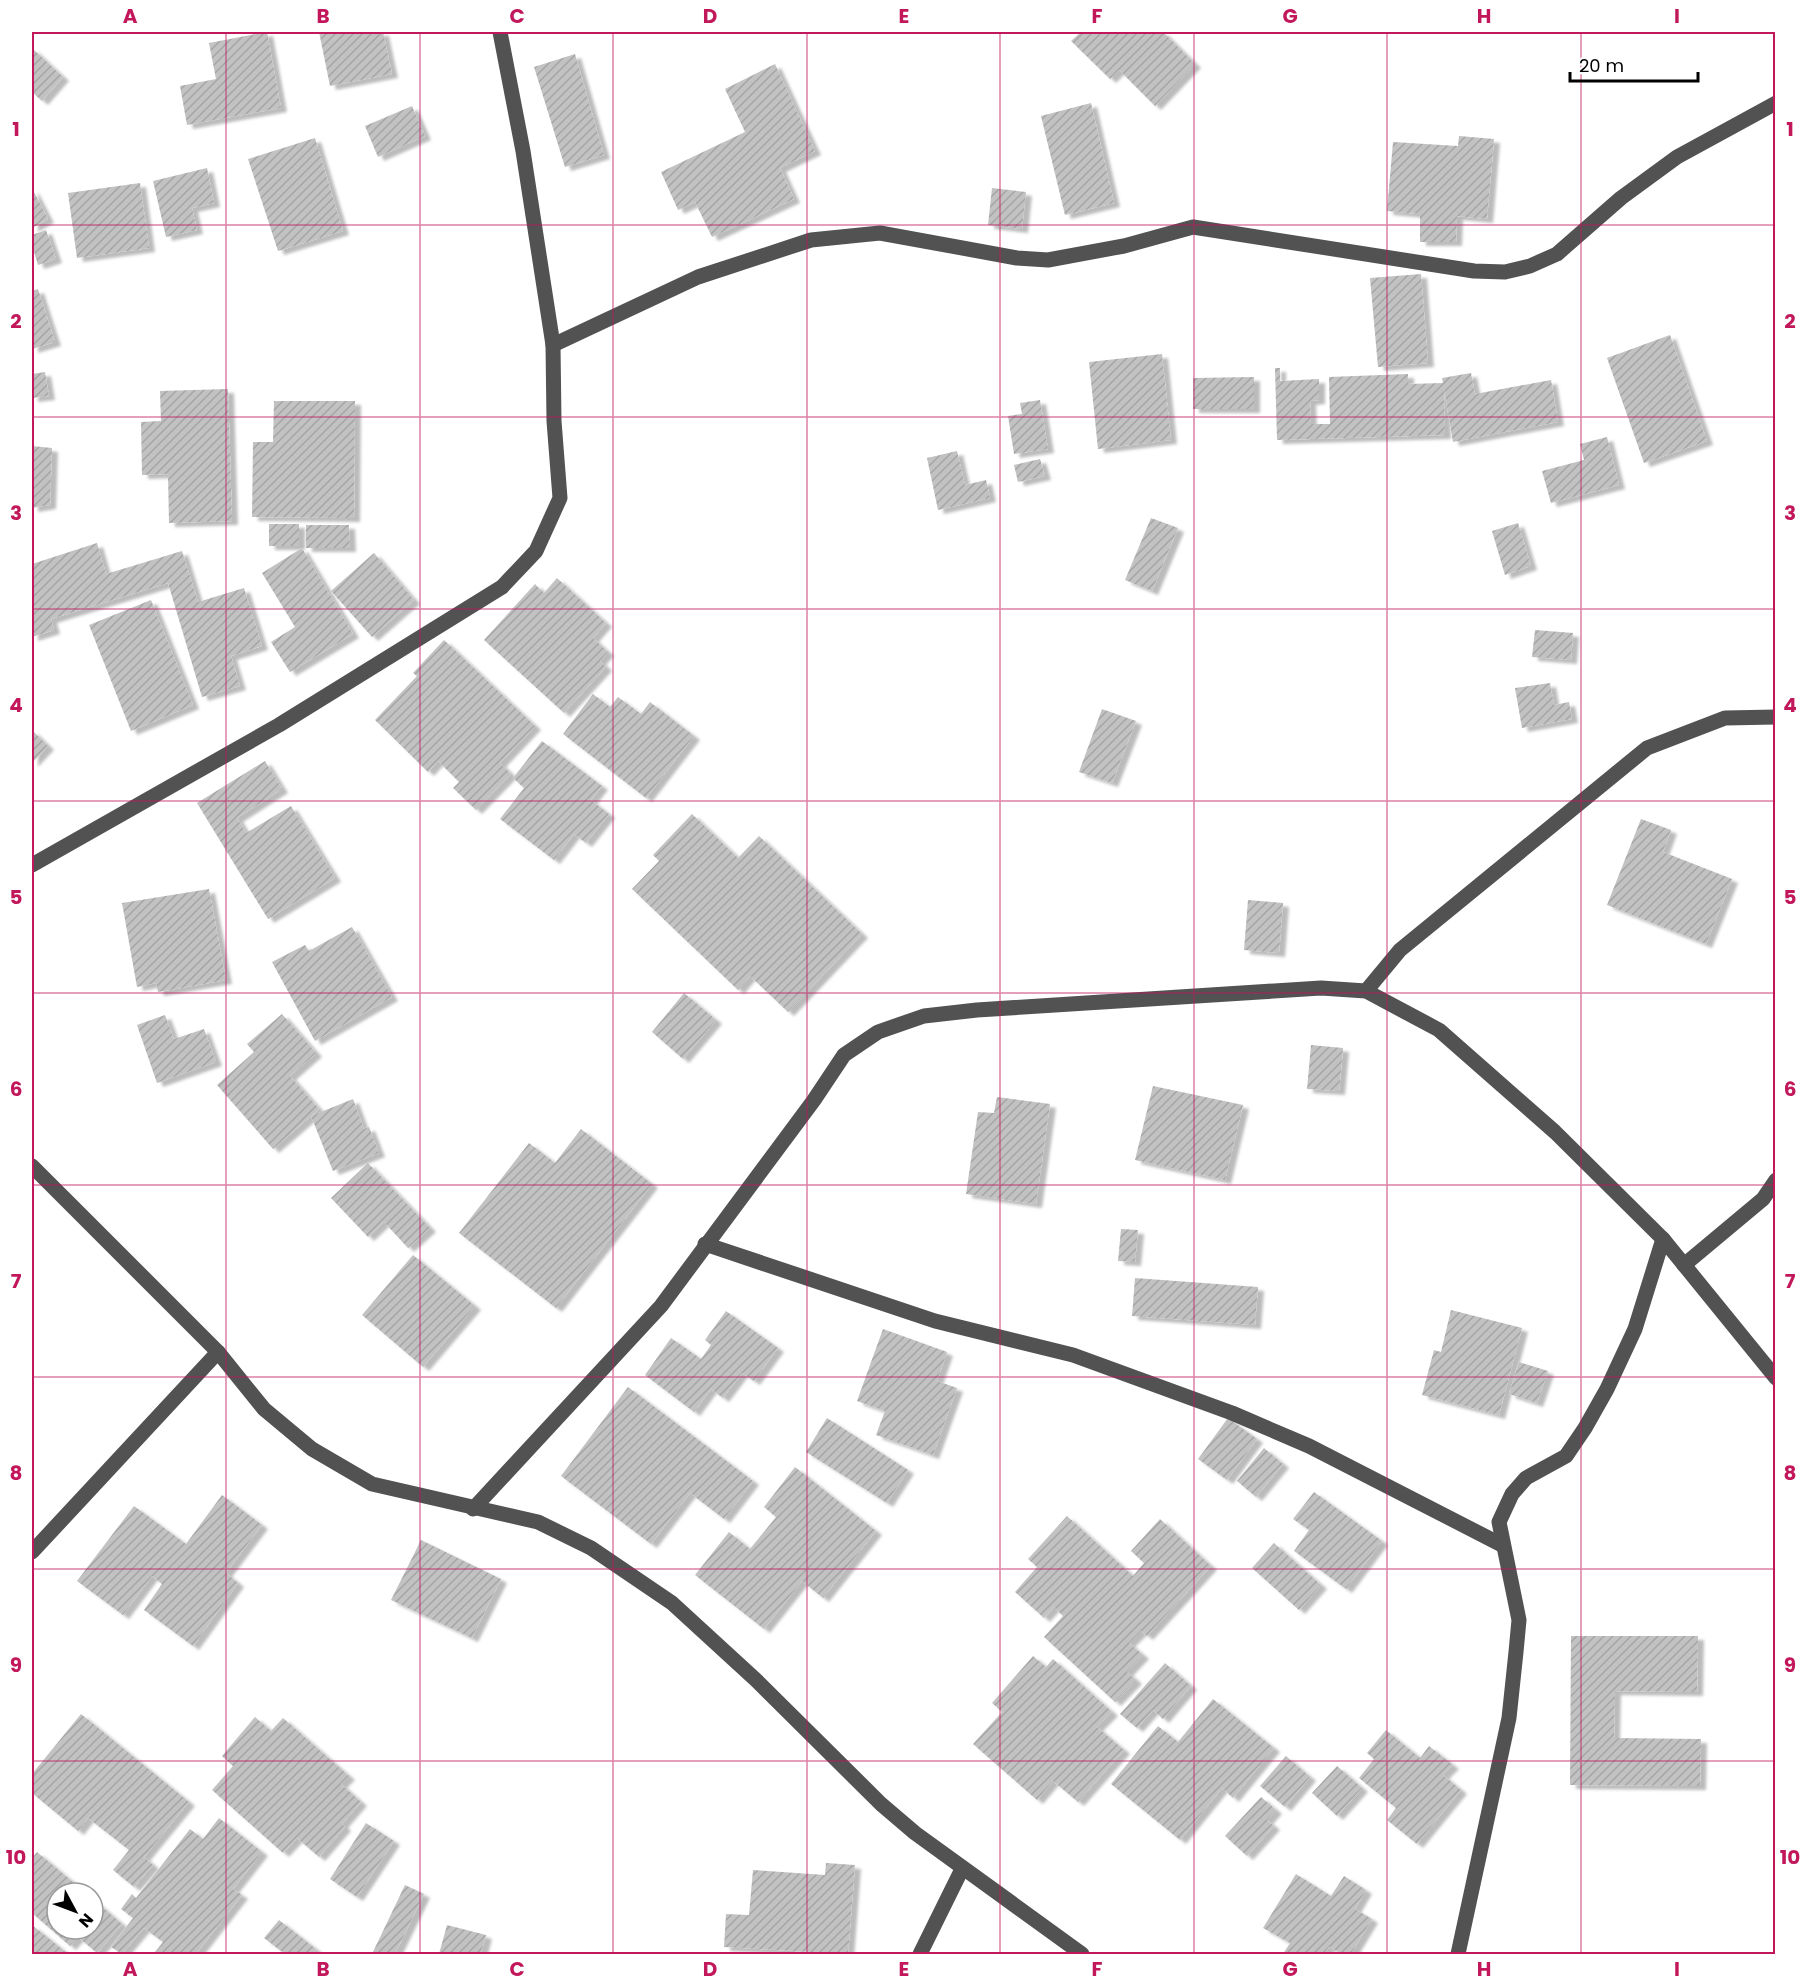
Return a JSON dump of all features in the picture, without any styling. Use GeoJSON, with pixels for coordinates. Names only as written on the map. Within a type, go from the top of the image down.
{"type":"FeatureCollection","features":[{"type":"Feature","properties":{"kind":"street"},"geometry":{"type":"LineString","coordinates":[[32,865],[279,725],[502,587],[536,551],[560,498],[554,421],[554,345],[523,151],[500,32]]}},
{"type":"Feature","properties":{"kind":"street"},"geometry":{"type":"LineString","coordinates":[[554,345],[698,277],[811,240],[880,233],[1017,258],[1048,260],[1124,246],[1193,227],[1474,271],[1504,272],[1530,266],[1557,254],[1621,198],[1677,157],[1776,103]]}},
{"type":"Feature","properties":{"kind":"street"},"geometry":{"type":"LineString","coordinates":[[1366,991],[1400,950],[1647,748],[1725,718],[1776,717]]}},
{"type":"Feature","properties":{"kind":"street"},"geometry":{"type":"LineString","coordinates":[[473,1509],[661,1306],[814,1100],[844,1055],[878,1032],[924,1016],[976,1010],[1080,1006],[1321,988],[1366,991],[1438,1030],[1555,1132],[1663,1239],[1776,1378]]}},
{"type":"Feature","properties":{"kind":"street"},"geometry":{"type":"LineString","coordinates":[[32,1166],[218,1352],[264,1409],[312,1449],[372,1484],[473,1509],[538,1522],[591,1548],[672,1603],[756,1680],[881,1804],[962,1869],[1082,1954]]}},
{"type":"Feature","properties":{"kind":"street"},"geometry":{"type":"LineString","coordinates":[[1684,1265],[1763,1199],[1776,1180]]}},
{"type":"Feature","properties":{"kind":"street"},"geometry":{"type":"LineString","coordinates":[[1458,1954],[1510,1707],[1519,1620],[1499,1522],[1512,1494],[1526,1478],[1566,1456],[1607,1389],[1635,1329],[1663,1239]]}},
{"type":"Feature","properties":{"kind":"street"},"geometry":{"type":"LineString","coordinates":[[705,1244],[935,1321],[1073,1356],[1232,1413],[1310,1446],[1502,1545]]}},
{"type":"Feature","properties":{"kind":"street"},"geometry":{"type":"LineString","coordinates":[[32,1552],[218,1352]]}},
{"type":"Feature","properties":{"kind":"street"},"geometry":{"type":"LineString","coordinates":[[920,1954],[939,1920],[962,1869]]}},
{"type":"Feature","properties":{"kind":"building"},"geometry":{"type":"Polygon","coordinates":[[[267,32],[281,108],[187,125],[180,86],[216,79],[209,43],[267,32]]]}},
{"type":"Feature","properties":{"kind":"building"},"geometry":{"type":"Polygon","coordinates":[[[319,32],[383,32],[392,74],[330,86],[319,32]]]}},
{"type":"Feature","properties":{"kind":"building"},"geometry":{"type":"Polygon","coordinates":[[[1081,32],[1163,32],[1195,64],[1155,106],[1119,70],[1110,79],[1071,41],[1081,32]]]}},
{"type":"Feature","properties":{"kind":"building"},"geometry":{"type":"Polygon","coordinates":[[[32,48],[63,77],[42,101],[32,92],[32,48]]]}},
{"type":"Feature","properties":{"kind":"building"},"geometry":{"type":"Polygon","coordinates":[[[575,54],[604,155],[565,167],[534,67],[575,54]]]}},
{"type":"Feature","properties":{"kind":"building"},"geometry":{"type":"Polygon","coordinates":[[[775,64],[815,151],[780,168],[794,199],[712,237],[695,202],[678,210],[661,172],[745,132],[725,89],[775,64]]]}},
{"type":"Feature","properties":{"kind":"building"},"geometry":{"type":"Polygon","coordinates":[[[1091,103],[1114,203],[1065,215],[1041,116],[1091,103]]]}},
{"type":"Feature","properties":{"kind":"building"},"geometry":{"type":"Polygon","coordinates":[[[412,106],[425,136],[378,157],[365,126],[412,106]]]}},
{"type":"Feature","properties":{"kind":"building"},"geometry":{"type":"Polygon","coordinates":[[[1459,136],[1494,139],[1487,219],[1457,216],[1456,242],[1420,242],[1420,214],[1387,211],[1393,142],[1458,146],[1459,136]]]}},
{"type":"Feature","properties":{"kind":"building"},"geometry":{"type":"Polygon","coordinates":[[[315,138],[343,231],[278,251],[248,159],[315,138]]]}},
{"type":"Feature","properties":{"kind":"building"},"geometry":{"type":"Polygon","coordinates":[[[207,168],[214,203],[192,208],[197,230],[166,237],[153,181],[207,168]]]}},
{"type":"Feature","properties":{"kind":"building"},"geometry":{"type":"Polygon","coordinates":[[[140,183],[149,248],[77,258],[68,193],[140,183]]]}},
{"type":"Feature","properties":{"kind":"building"},"geometry":{"type":"Polygon","coordinates":[[[32,188],[48,219],[32,228],[32,188]]]}},
{"type":"Feature","properties":{"kind":"building"},"geometry":{"type":"Polygon","coordinates":[[[992,188],[1026,192],[1022,229],[988,225],[992,188]]]}},
{"type":"Feature","properties":{"kind":"building"},"geometry":{"type":"Polygon","coordinates":[[[46,230],[56,259],[38,265],[32,245],[32,235],[46,230]]]}},
{"type":"Feature","properties":{"kind":"building"},"geometry":{"type":"Polygon","coordinates":[[[1421,274],[1428,363],[1378,367],[1370,278],[1421,274]]]}},
{"type":"Feature","properties":{"kind":"building"},"geometry":{"type":"Polygon","coordinates":[[[38,289],[55,342],[32,349],[32,291],[38,289]]]}},
{"type":"Feature","properties":{"kind":"building"},"geometry":{"type":"Polygon","coordinates":[[[1670,335],[1707,441],[1644,463],[1607,358],[1670,335]]]}},
{"type":"Feature","properties":{"kind":"building"},"geometry":{"type":"Polygon","coordinates":[[[1162,354],[1171,440],[1098,449],[1089,362],[1162,354]]]}},
{"type":"Feature","properties":{"kind":"building"},"geometry":{"type":"Polygon","coordinates":[[[1275,368],[1280,368],[1280,381],[1319,379],[1319,400],[1310,401],[1311,424],[1330,424],[1329,377],[1408,374],[1408,384],[1443,383],[1442,378],[1471,373],[1475,394],[1551,380],[1558,422],[1453,442],[1444,389],[1445,435],[1277,440],[1275,368]]]}},
{"type":"Feature","properties":{"kind":"building"},"geometry":{"type":"Polygon","coordinates":[[[45,372],[49,396],[32,398],[32,374],[45,372]]]}},
{"type":"Feature","properties":{"kind":"building"},"geometry":{"type":"Polygon","coordinates":[[[1254,377],[1254,409],[1193,409],[1193,378],[1254,377]]]}},
{"type":"Feature","properties":{"kind":"building"},"geometry":{"type":"Polygon","coordinates":[[[228,389],[232,521],[169,523],[168,474],[142,475],[141,422],[161,421],[160,391],[228,389]]]}},
{"type":"Feature","properties":{"kind":"building"},"geometry":{"type":"Polygon","coordinates":[[[1040,400],[1048,449],[1014,454],[1008,416],[1022,414],[1020,403],[1040,400]]]}},
{"type":"Feature","properties":{"kind":"building"},"geometry":{"type":"Polygon","coordinates":[[[274,401],[355,401],[354,518],[252,517],[253,442],[273,442],[274,401]]]}},
{"type":"Feature","properties":{"kind":"building"},"geometry":{"type":"Polygon","coordinates":[[[1607,437],[1619,485],[1551,503],[1542,471],[1584,460],[1580,444],[1607,437]]]}},
{"type":"Feature","properties":{"kind":"building"},"geometry":{"type":"Polygon","coordinates":[[[32,446],[52,448],[50,505],[32,508],[32,446]]]}},
{"type":"Feature","properties":{"kind":"building"},"geometry":{"type":"Polygon","coordinates":[[[957,451],[965,485],[986,480],[990,498],[938,510],[927,458],[957,451]]]}},
{"type":"Feature","properties":{"kind":"building"},"geometry":{"type":"Polygon","coordinates":[[[1040,459],[1045,476],[1018,482],[1014,465],[1040,459]]]}},
{"type":"Feature","properties":{"kind":"building"},"geometry":{"type":"Polygon","coordinates":[[[1151,518],[1178,528],[1152,591],[1125,580],[1151,518]]]}},
{"type":"Feature","properties":{"kind":"building"},"geometry":{"type":"Polygon","coordinates":[[[1518,523],[1531,566],[1505,575],[1492,531],[1518,523]]]}},
{"type":"Feature","properties":{"kind":"building"},"geometry":{"type":"Polygon","coordinates":[[[269,524],[299,524],[299,546],[269,546],[269,524]]]}},
{"type":"Feature","properties":{"kind":"building"},"geometry":{"type":"Polygon","coordinates":[[[306,525],[349,525],[350,548],[306,548],[306,525]]]}},
{"type":"Feature","properties":{"kind":"building"},"geometry":{"type":"Polygon","coordinates":[[[97,543],[106,574],[182,551],[198,602],[244,588],[262,646],[231,656],[240,686],[202,697],[168,583],[51,619],[54,630],[32,637],[32,564],[97,543]]]}},
{"type":"Feature","properties":{"kind":"building"},"geometry":{"type":"Polygon","coordinates":[[[302,548],[353,634],[290,672],[271,642],[295,627],[262,573],[302,548]]]}},
{"type":"Feature","properties":{"kind":"building"},"geometry":{"type":"Polygon","coordinates":[[[374,553],[414,600],[372,637],[331,591],[374,553]]]}},
{"type":"Feature","properties":{"kind":"building"},"geometry":{"type":"Polygon","coordinates":[[[557,578],[606,623],[593,638],[608,652],[600,661],[606,667],[564,713],[484,640],[535,584],[544,593],[557,578]]]}},
{"type":"Feature","properties":{"kind":"building"},"geometry":{"type":"Polygon","coordinates":[[[151,600],[193,705],[131,731],[89,625],[151,600]]]}},
{"type":"Feature","properties":{"kind":"building"},"geometry":{"type":"Polygon","coordinates":[[[1535,630],[1573,633],[1571,660],[1532,657],[1535,630]]]}},
{"type":"Feature","properties":{"kind":"building"},"geometry":{"type":"Polygon","coordinates":[[[444,640],[535,726],[500,763],[511,774],[476,810],[453,788],[459,782],[438,761],[428,772],[375,720],[417,676],[413,673],[444,640]]]}},
{"type":"Feature","properties":{"kind":"building"},"geometry":{"type":"Polygon","coordinates":[[[1550,683],[1554,705],[1569,702],[1572,719],[1522,728],[1515,688],[1550,683]]]}},
{"type":"Feature","properties":{"kind":"building"},"geometry":{"type":"Polygon","coordinates":[[[593,694],[610,707],[618,697],[641,714],[650,702],[694,736],[646,798],[563,734],[593,694]]]}},
{"type":"Feature","properties":{"kind":"building"},"geometry":{"type":"Polygon","coordinates":[[[1102,709],[1136,721],[1112,783],[1079,772],[1102,709]]]}},
{"type":"Feature","properties":{"kind":"building"},"geometry":{"type":"Polygon","coordinates":[[[32,730],[48,746],[32,763],[32,730]]]}},
{"type":"Feature","properties":{"kind":"building"},"geometry":{"type":"Polygon","coordinates":[[[542,741],[602,786],[591,800],[609,814],[586,843],[574,834],[554,860],[500,819],[524,788],[513,778],[542,741]]]}},
{"type":"Feature","properties":{"kind":"building"},"geometry":{"type":"Polygon","coordinates":[[[265,761],[282,789],[237,818],[246,833],[291,806],[335,878],[268,919],[197,803],[265,761]]]}},
{"type":"Feature","properties":{"kind":"building"},"geometry":{"type":"Polygon","coordinates":[[[692,814],[738,858],[759,836],[862,934],[788,1012],[750,976],[738,990],[632,889],[659,861],[653,855],[692,814]]]}},
{"type":"Feature","properties":{"kind":"building"},"geometry":{"type":"Polygon","coordinates":[[[1641,819],[1671,830],[1663,852],[1732,879],[1706,944],[1607,905],[1641,819]]]}},
{"type":"Feature","properties":{"kind":"building"},"geometry":{"type":"Polygon","coordinates":[[[209,889],[226,980],[158,992],[156,983],[137,987],[122,903],[209,889]]]}},
{"type":"Feature","properties":{"kind":"building"},"geometry":{"type":"Polygon","coordinates":[[[1248,900],[1283,903],[1279,953],[1244,950],[1248,900]]]}},
{"type":"Feature","properties":{"kind":"building"},"geometry":{"type":"Polygon","coordinates":[[[352,927],[392,997],[315,1041],[272,962],[305,945],[309,951],[352,927]]]}},
{"type":"Feature","properties":{"kind":"building"},"geometry":{"type":"Polygon","coordinates":[[[684,993],[716,1020],[683,1059],[652,1032],[684,993]]]}},
{"type":"Feature","properties":{"kind":"building"},"geometry":{"type":"Polygon","coordinates":[[[282,1014],[316,1053],[290,1076],[319,1109],[273,1149],[217,1085],[254,1052],[247,1044],[282,1014]]]}},
{"type":"Feature","properties":{"kind":"building"},"geometry":{"type":"Polygon","coordinates":[[[165,1015],[174,1039],[204,1029],[216,1062],[157,1083],[137,1025],[165,1015]]]}},
{"type":"Feature","properties":{"kind":"building"},"geometry":{"type":"Polygon","coordinates":[[[1311,1045],[1343,1048],[1339,1091],[1307,1089],[1311,1045]]]}},
{"type":"Feature","properties":{"kind":"building"},"geometry":{"type":"Polygon","coordinates":[[[1153,1086],[1243,1105],[1225,1180],[1135,1160],[1153,1086]]]}},
{"type":"Feature","properties":{"kind":"building"},"geometry":{"type":"Polygon","coordinates":[[[997,1097],[1050,1104],[1036,1204],[966,1194],[978,1112],[994,1113],[997,1097]]]}},
{"type":"Feature","properties":{"kind":"building"},"geometry":{"type":"Polygon","coordinates":[[[353,1099],[364,1129],[369,1127],[379,1153],[333,1171],[311,1116],[353,1099]]]}},
{"type":"Feature","properties":{"kind":"building"},"geometry":{"type":"Polygon","coordinates":[[[581,1129],[652,1184],[556,1308],[459,1233],[529,1143],[555,1163],[581,1129]]]}},
{"type":"Feature","properties":{"kind":"building"},"geometry":{"type":"Polygon","coordinates":[[[368,1163],[430,1228],[408,1248],[384,1222],[368,1237],[331,1198],[368,1163]]]}},
{"type":"Feature","properties":{"kind":"building"},"geometry":{"type":"Polygon","coordinates":[[[1121,1229],[1138,1230],[1135,1262],[1118,1261],[1121,1229]]]}},
{"type":"Feature","properties":{"kind":"building"},"geometry":{"type":"Polygon","coordinates":[[[413,1255],[475,1306],[423,1367],[362,1315],[413,1255]]]}},
{"type":"Feature","properties":{"kind":"building"},"geometry":{"type":"Polygon","coordinates":[[[1135,1278],[1258,1287],[1255,1325],[1132,1316],[1135,1278]]]}},
{"type":"Feature","properties":{"kind":"building"},"geometry":{"type":"Polygon","coordinates":[[[1451,1310],[1522,1328],[1499,1415],[1422,1395],[1434,1350],[1441,1352],[1451,1310]]]}},
{"type":"Feature","properties":{"kind":"building"},"geometry":{"type":"Polygon","coordinates":[[[726,1311],[778,1348],[754,1381],[742,1373],[723,1398],[711,1389],[694,1412],[645,1375],[671,1338],[701,1359],[711,1345],[705,1340],[726,1311]]]}},
{"type":"Feature","properties":{"kind":"building"},"geometry":{"type":"Polygon","coordinates":[[[883,1329],[947,1352],[937,1381],[957,1388],[933,1455],[876,1435],[885,1411],[857,1401],[883,1329]]]}},
{"type":"Feature","properties":{"kind":"building"},"geometry":{"type":"Polygon","coordinates":[[[1519,1362],[1548,1371],[1537,1403],[1509,1394],[1519,1362]]]}},
{"type":"Feature","properties":{"kind":"building"},"geometry":{"type":"Polygon","coordinates":[[[628,1387],[753,1481],[724,1519],[690,1493],[651,1544],[561,1476],[628,1387]]]}},
{"type":"Feature","properties":{"kind":"building"},"geometry":{"type":"Polygon","coordinates":[[[827,1418],[908,1470],[887,1503],[806,1452],[827,1418]]]}},
{"type":"Feature","properties":{"kind":"building"},"geometry":{"type":"Polygon","coordinates":[[[1228,1418],[1257,1439],[1227,1480],[1198,1459],[1228,1418]]]}},
{"type":"Feature","properties":{"kind":"building"},"geometry":{"type":"Polygon","coordinates":[[[1264,1448],[1283,1464],[1256,1497],[1237,1481],[1264,1448]]]}},
{"type":"Feature","properties":{"kind":"building"},"geometry":{"type":"Polygon","coordinates":[[[795,1467],[876,1531],[823,1598],[802,1581],[764,1629],[695,1575],[729,1532],[750,1549],[776,1517],[764,1507],[795,1467]]]}},
{"type":"Feature","properties":{"kind":"building"},"geometry":{"type":"Polygon","coordinates":[[[1314,1492],[1382,1541],[1346,1589],[1294,1551],[1309,1530],[1293,1519],[1314,1492]]]}},
{"type":"Feature","properties":{"kind":"building"},"geometry":{"type":"Polygon","coordinates":[[[222,1495],[262,1525],[226,1573],[238,1583],[193,1646],[144,1610],[162,1584],[152,1576],[123,1615],[77,1581],[134,1506],[186,1544],[222,1495]]]}},
{"type":"Feature","properties":{"kind":"building"},"geometry":{"type":"Polygon","coordinates":[[[1067,1516],[1133,1576],[1144,1563],[1131,1551],[1160,1519],[1211,1566],[1147,1636],[1141,1631],[1129,1643],[1143,1655],[1127,1672],[1136,1680],[1115,1702],[1044,1637],[1063,1616],[1054,1607],[1044,1618],[1015,1592],[1037,1567],[1028,1559],[1067,1516]]]}},
{"type":"Feature","properties":{"kind":"building"},"geometry":{"type":"Polygon","coordinates":[[[421,1540],[501,1579],[472,1638],[391,1600],[421,1540]]]}},
{"type":"Feature","properties":{"kind":"building"},"geometry":{"type":"Polygon","coordinates":[[[1274,1543],[1321,1585],[1299,1610],[1252,1568],[1274,1543]]]}},
{"type":"Feature","properties":{"kind":"building"},"geometry":{"type":"Polygon","coordinates":[[[1571,1636],[1698,1636],[1697,1692],[1615,1691],[1614,1738],[1701,1739],[1700,1786],[1570,1785],[1571,1636]]]}},
{"type":"Feature","properties":{"kind":"building"},"geometry":{"type":"Polygon","coordinates":[[[1033,1656],[1046,1667],[1053,1659],[1112,1712],[1097,1727],[1124,1750],[1078,1802],[1053,1781],[1037,1800],[973,1744],[1002,1712],[992,1703],[1033,1656]]]}},
{"type":"Feature","properties":{"kind":"building"},"geometry":{"type":"Polygon","coordinates":[[[1165,1663],[1191,1686],[1163,1719],[1153,1710],[1137,1728],[1120,1714],[1165,1663]]]}},
{"type":"Feature","properties":{"kind":"building"},"geometry":{"type":"Polygon","coordinates":[[[1213,1699],[1274,1748],[1233,1798],[1222,1788],[1180,1840],[1111,1784],[1158,1726],[1178,1742],[1213,1699]]]}},
{"type":"Feature","properties":{"kind":"building"},"geometry":{"type":"Polygon","coordinates":[[[81,1714],[189,1802],[144,1857],[153,1865],[134,1887],[113,1870],[129,1850],[88,1818],[78,1831],[32,1793],[32,1774],[81,1714]]]}},
{"type":"Feature","properties":{"kind":"building"},"geometry":{"type":"Polygon","coordinates":[[[255,1717],[271,1731],[283,1718],[349,1776],[341,1784],[361,1802],[342,1824],[345,1827],[319,1857],[297,1838],[283,1853],[212,1790],[233,1766],[222,1756],[255,1717]]]}},
{"type":"Feature","properties":{"kind":"building"},"geometry":{"type":"Polygon","coordinates":[[[1386,1730],[1420,1758],[1429,1746],[1453,1765],[1443,1775],[1461,1790],[1417,1844],[1387,1820],[1396,1808],[1359,1778],[1374,1759],[1367,1753],[1386,1730]]]}},
{"type":"Feature","properties":{"kind":"building"},"geometry":{"type":"Polygon","coordinates":[[[1286,1756],[1310,1777],[1285,1807],[1260,1786],[1286,1756]]]}},
{"type":"Feature","properties":{"kind":"building"},"geometry":{"type":"Polygon","coordinates":[[[1337,1766],[1362,1788],[1337,1816],[1312,1793],[1337,1766]]]}},
{"type":"Feature","properties":{"kind":"building"},"geometry":{"type":"Polygon","coordinates":[[[1261,1797],[1276,1810],[1267,1820],[1274,1826],[1247,1856],[1225,1836],[1261,1797]]]}},
{"type":"Feature","properties":{"kind":"building"},"geometry":{"type":"Polygon","coordinates":[[[219,1818],[262,1852],[233,1889],[242,1895],[196,1954],[159,1954],[155,1952],[163,1942],[144,1928],[122,1954],[111,1947],[133,1918],[121,1909],[132,1894],[136,1898],[190,1829],[203,1839],[219,1818]]]}},
{"type":"Feature","properties":{"kind":"building"},"geometry":{"type":"Polygon","coordinates":[[[366,1823],[394,1841],[357,1897],[330,1879],[366,1823]]]}},
{"type":"Feature","properties":{"kind":"building"},"geometry":{"type":"Polygon","coordinates":[[[37,1852],[72,1881],[45,1881],[45,1924],[32,1913],[32,1858],[37,1852]]]}},
{"type":"Feature","properties":{"kind":"building"},"geometry":{"type":"Polygon","coordinates":[[[826,1863],[855,1865],[848,1954],[724,1947],[726,1914],[749,1915],[753,1870],[825,1875],[826,1863]]]}},
{"type":"Feature","properties":{"kind":"building"},"geometry":{"type":"Polygon","coordinates":[[[1296,1874],[1331,1896],[1344,1876],[1366,1890],[1355,1909],[1372,1919],[1351,1954],[1343,1954],[1329,1947],[1324,1954],[1283,1954],[1290,1943],[1263,1928],[1296,1874]]]}},
{"type":"Feature","properties":{"kind":"building"},"geometry":{"type":"Polygon","coordinates":[[[405,1885],[424,1894],[395,1954],[372,1954],[405,1885]]]}},
{"type":"Feature","properties":{"kind":"building"},"geometry":{"type":"Polygon","coordinates":[[[105,1909],[122,1924],[97,1953],[83,1941],[105,1941],[105,1909]]]}},
{"type":"Feature","properties":{"kind":"building"},"geometry":{"type":"Polygon","coordinates":[[[279,1920],[316,1949],[312,1954],[285,1954],[264,1938],[279,1920]]]}},
{"type":"Feature","properties":{"kind":"building"},"geometry":{"type":"Polygon","coordinates":[[[32,1925],[45,1935],[45,1941],[52,1941],[67,1953],[66,1954],[32,1954],[32,1925]]]}},
{"type":"Feature","properties":{"kind":"building"},"geometry":{"type":"Polygon","coordinates":[[[447,1925],[486,1935],[481,1954],[439,1954],[447,1925]]]}},
{"type":"Feature","properties":{"kind":"building"},"geometry":{"type":"Polygon","coordinates":[[[64,1941],[74,1941],[70,1946],[64,1941]]]}}]}
